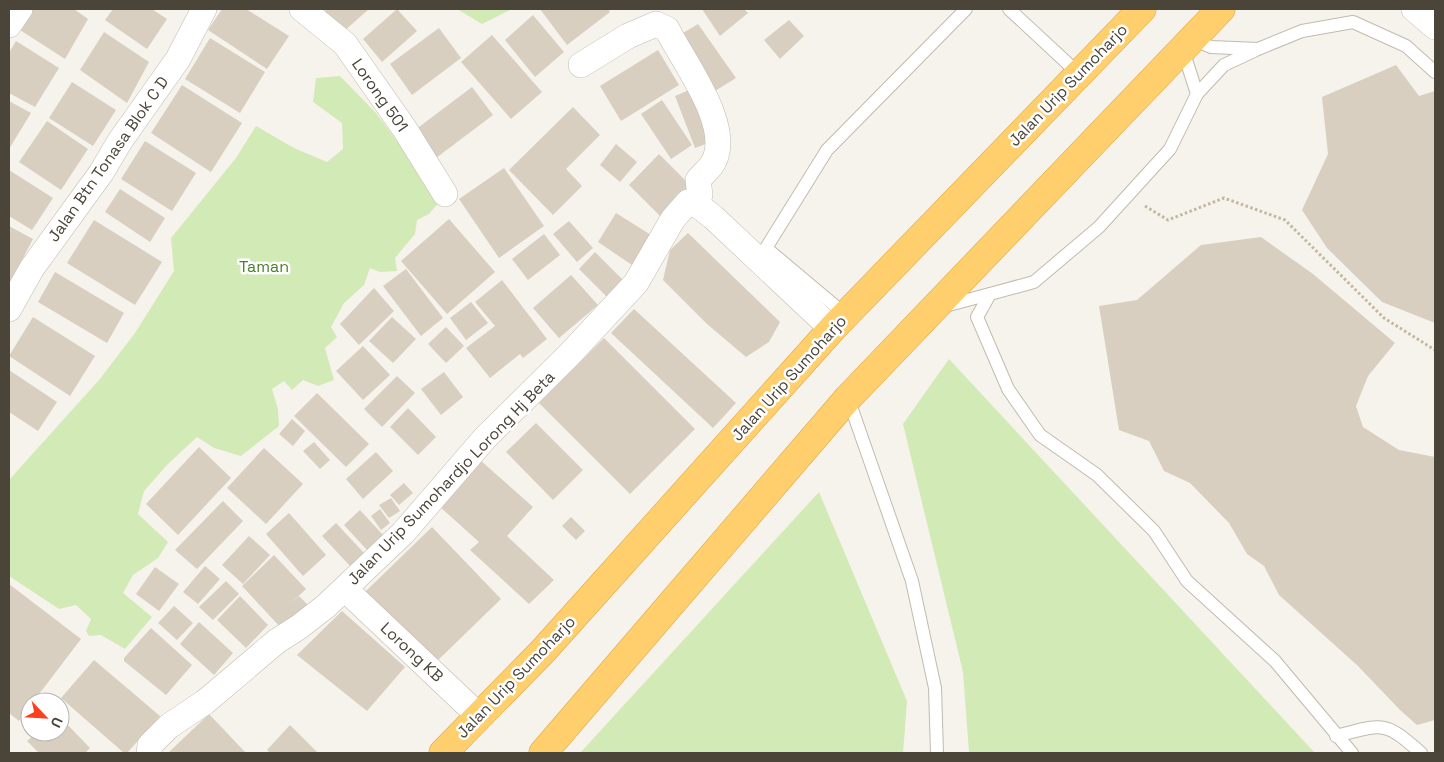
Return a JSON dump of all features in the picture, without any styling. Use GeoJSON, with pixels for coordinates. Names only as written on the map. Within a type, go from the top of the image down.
{"type":"FeatureCollection","features":[{"type":"Feature","properties":{"kind":"highway","name":"Jalan Urip Sumoharjo"},"geometry":{"type":"LineString","coordinates":[[443,753],[544,651],[839,322],[1142,9]]}},
{"type":"Feature","properties":{"kind":"highway"},"geometry":{"type":"LineString","coordinates":[[543,753],[848,398],[932,310],[968,287],[1187,43],[1221,9]]}},
{"type":"Feature","properties":{"kind":"street"},"geometry":{"type":"LineString","coordinates":[[9,25],[20,9]]}},
{"type":"Feature","properties":{"kind":"street","name":"Jalan Btn Tonasa Blok C D"},"geometry":{"type":"LineString","coordinates":[[9,309],[32,268],[101,173],[120,141],[178,59],[204,9]]}},
{"type":"Feature","properties":{"kind":"street","name":"Lorong 501"},"geometry":{"type":"LineString","coordinates":[[302,9],[345,44],[404,128],[445,194]]}},
{"type":"Feature","properties":{"kind":"street"},"geometry":{"type":"LineString","coordinates":[[1414,9],[1435,28]]}},
{"type":"Feature","properties":{"kind":"street"},"geometry":{"type":"LineString","coordinates":[[581,65],[645,28],[656,24],[667,29],[708,103],[716,125],[717,150],[712,165],[698,180],[700,195],[696,204],[713,216],[839,322]]}},
{"type":"Feature","properties":{"kind":"street","name":"Jalan Urip Sumohardjo Lorong Hj Beta"},"geometry":{"type":"LineString","coordinates":[[149,753],[150,746],[169,726],[204,702],[345,589],[404,532],[485,438],[570,354],[636,283],[679,211],[688,202],[696,204]]}},
{"type":"Feature","properties":{"kind":"street","name":"Lorong KB"},"geometry":{"type":"LineString","coordinates":[[345,589],[479,716]]}},
{"type":"Feature","properties":{"kind":"lane"},"geometry":{"type":"LineString","coordinates":[[839,322],[766,248],[827,150],[966,9]]}},
{"type":"Feature","properties":{"kind":"lane"},"geometry":{"type":"LineString","coordinates":[[1009,9],[1079,74]]}},
{"type":"Feature","properties":{"kind":"lane"},"geometry":{"type":"LineString","coordinates":[[968,287],[990,294],[1034,282],[1099,227],[1170,150],[1197,94],[1224,65],[1258,49],[1302,32],[1353,22],[1406,46],[1435,72]]}},
{"type":"Feature","properties":{"kind":"lane"},"geometry":{"type":"LineString","coordinates":[[1197,94],[1187,43],[1211,47],[1258,49]]}},
{"type":"Feature","properties":{"kind":"lane"},"geometry":{"type":"LineString","coordinates":[[968,287],[977,318],[1008,389],[1040,435],[1096,475],[1154,531],[1187,581],[1274,661],[1352,753]]}},
{"type":"Feature","properties":{"kind":"lane"},"geometry":{"type":"LineString","coordinates":[[977,318],[990,294]]}},
{"type":"Feature","properties":{"kind":"lane"},"geometry":{"type":"LineString","coordinates":[[848,398],[912,581],[935,688],[937,753]]}},
{"type":"Feature","properties":{"kind":"lane"},"geometry":{"type":"LineString","coordinates":[[1336,736],[1372,727],[1385,727],[1397,732],[1421,753]]}},
{"type":"Feature","properties":{"kind":"path"},"geometry":{"type":"LineString","coordinates":[[1128,196],[1168,220],[1224,198],[1284,220],[1384,318],[1435,350]]}},
{"type":"Feature","properties":{"kind":"green space"},"geometry":{"type":"Polygon","coordinates":[[[457,9],[512,9],[482,24],[457,9]]]}},
{"type":"Feature","properties":{"kind":"green space","name":"Taman"},"geometry":{"type":"Polygon","coordinates":[[[340,76],[376,113],[441,200],[429,214],[417,220],[415,234],[395,258],[397,271],[380,272],[370,268],[364,285],[344,303],[331,327],[337,337],[325,348],[334,380],[318,386],[303,380],[292,390],[284,381],[272,389],[278,409],[279,426],[241,456],[214,448],[197,437],[168,464],[144,491],[138,514],[168,542],[158,558],[133,575],[123,593],[152,617],[125,649],[101,635],[89,636],[86,631],[91,619],[76,605],[59,609],[9,576],[9,480],[99,380],[135,333],[174,271],[171,238],[236,158],[256,126],[294,148],[327,162],[343,149],[342,123],[313,102],[316,78],[340,76]]]}},
{"type":"Feature","properties":{"kind":"green space"},"geometry":{"type":"Polygon","coordinates":[[[949,359],[1315,753],[969,753],[963,672],[903,424],[949,359]]]}},
{"type":"Feature","properties":{"kind":"green space"},"geometry":{"type":"Polygon","coordinates":[[[819,492],[907,701],[903,753],[580,753],[819,492]]]}},
{"type":"Feature","properties":{"kind":"building"},"geometry":{"type":"Polygon","coordinates":[[[33,9],[74,9],[88,19],[65,59],[20,30],[33,9]]]}},
{"type":"Feature","properties":{"kind":"building"},"geometry":{"type":"Polygon","coordinates":[[[113,9],[152,9],[167,19],[147,49],[105,20],[113,9]]]}},
{"type":"Feature","properties":{"kind":"building"},"geometry":{"type":"Polygon","coordinates":[[[222,9],[246,9],[289,36],[267,69],[208,30],[222,9]]]}},
{"type":"Feature","properties":{"kind":"building"},"geometry":{"type":"Polygon","coordinates":[[[327,9],[369,9],[343,32],[324,12],[327,9]]]}},
{"type":"Feature","properties":{"kind":"building"},"geometry":{"type":"Polygon","coordinates":[[[397,9],[417,31],[382,62],[363,39],[397,9]]]}},
{"type":"Feature","properties":{"kind":"building"},"geometry":{"type":"Polygon","coordinates":[[[540,9],[608,9],[610,12],[567,45],[540,9]]]}},
{"type":"Feature","properties":{"kind":"building"},"geometry":{"type":"Polygon","coordinates":[[[702,9],[744,9],[748,13],[720,36],[702,9]]]}},
{"type":"Feature","properties":{"kind":"building"},"geometry":{"type":"Polygon","coordinates":[[[533,15],[564,52],[535,77],[505,40],[533,15]]]}},
{"type":"Feature","properties":{"kind":"building"},"geometry":{"type":"Polygon","coordinates":[[[789,20],[804,36],[780,59],[764,40],[789,20]]]}},
{"type":"Feature","properties":{"kind":"building"},"geometry":{"type":"Polygon","coordinates":[[[698,24],[736,78],[710,94],[678,36],[698,24]]]}},
{"type":"Feature","properties":{"kind":"building"},"geometry":{"type":"Polygon","coordinates":[[[439,28],[461,58],[412,95],[390,64],[439,28]]]}},
{"type":"Feature","properties":{"kind":"building"},"geometry":{"type":"Polygon","coordinates":[[[104,32],[149,62],[127,103],[80,70],[104,32]]]}},
{"type":"Feature","properties":{"kind":"building"},"geometry":{"type":"Polygon","coordinates":[[[492,35],[542,92],[511,119],[461,62],[492,35]]]}},
{"type":"Feature","properties":{"kind":"building"},"geometry":{"type":"Polygon","coordinates":[[[210,38],[265,72],[240,113],[185,79],[210,38]]]}},
{"type":"Feature","properties":{"kind":"building"},"geometry":{"type":"Polygon","coordinates":[[[16,41],[59,68],[35,107],[9,93],[9,53],[16,41]]]}},
{"type":"Feature","properties":{"kind":"building"},"geometry":{"type":"Polygon","coordinates":[[[658,50],[679,85],[621,121],[600,86],[658,50]]]}},
{"type":"Feature","properties":{"kind":"building"},"geometry":{"type":"Polygon","coordinates":[[[1396,65],[1419,96],[1435,91],[1435,323],[1382,302],[1327,248],[1302,210],[1328,154],[1322,97],[1396,65]]]}},
{"type":"Feature","properties":{"kind":"building"},"geometry":{"type":"Polygon","coordinates":[[[72,82],[116,110],[93,146],[49,118],[72,82]]]}},
{"type":"Feature","properties":{"kind":"building"},"geometry":{"type":"Polygon","coordinates":[[[182,85],[242,123],[211,172],[151,133],[182,85]]]}},
{"type":"Feature","properties":{"kind":"building"},"geometry":{"type":"Polygon","coordinates":[[[472,87],[493,115],[436,158],[415,130],[472,87]]]}},
{"type":"Feature","properties":{"kind":"building"},"geometry":{"type":"Polygon","coordinates":[[[694,88],[714,141],[695,148],[675,96],[694,88]]]}},
{"type":"Feature","properties":{"kind":"building"},"geometry":{"type":"Polygon","coordinates":[[[662,100],[692,145],[671,159],[641,114],[662,100]]]}},
{"type":"Feature","properties":{"kind":"building"},"geometry":{"type":"Polygon","coordinates":[[[9,101],[31,113],[9,149],[9,101]]]}},
{"type":"Feature","properties":{"kind":"building"},"geometry":{"type":"Polygon","coordinates":[[[573,107],[600,135],[566,169],[582,186],[553,215],[509,170],[573,107]]]}},
{"type":"Feature","properties":{"kind":"building"},"geometry":{"type":"Polygon","coordinates":[[[47,121],[88,149],[61,190],[19,162],[47,121]]]}},
{"type":"Feature","properties":{"kind":"building"},"geometry":{"type":"Polygon","coordinates":[[[145,141],[196,173],[172,211],[121,179],[145,141]]]}},
{"type":"Feature","properties":{"kind":"building"},"geometry":{"type":"Polygon","coordinates":[[[616,144],[637,162],[620,182],[600,165],[616,144]]]}},
{"type":"Feature","properties":{"kind":"building"},"geometry":{"type":"Polygon","coordinates":[[[659,154],[691,186],[661,217],[629,185],[659,154]]]}},
{"type":"Feature","properties":{"kind":"building"},"geometry":{"type":"Polygon","coordinates":[[[504,168],[544,226],[499,258],[459,199],[504,168]]]}},
{"type":"Feature","properties":{"kind":"building"},"geometry":{"type":"Polygon","coordinates":[[[9,170],[53,198],[32,230],[9,216],[9,170]]]}},
{"type":"Feature","properties":{"kind":"building"},"geometry":{"type":"Polygon","coordinates":[[[120,189],[165,218],[150,242],[105,212],[120,189]]]}},
{"type":"Feature","properties":{"kind":"building"},"geometry":{"type":"Polygon","coordinates":[[[616,213],[651,235],[632,265],[598,242],[616,213]]]}},
{"type":"Feature","properties":{"kind":"building"},"geometry":{"type":"Polygon","coordinates":[[[449,219],[495,272],[447,314],[401,261],[449,219]]]}},
{"type":"Feature","properties":{"kind":"building"},"geometry":{"type":"Polygon","coordinates":[[[94,220],[162,262],[135,305],[67,263],[94,220]]]}},
{"type":"Feature","properties":{"kind":"building"},"geometry":{"type":"Polygon","coordinates":[[[569,221],[593,248],[577,262],[553,234],[569,221]]]}},
{"type":"Feature","properties":{"kind":"building"},"geometry":{"type":"Polygon","coordinates":[[[9,226],[33,239],[11,281],[9,279],[9,226]]]}},
{"type":"Feature","properties":{"kind":"building"},"geometry":{"type":"Polygon","coordinates":[[[688,233],[780,322],[769,342],[746,357],[707,324],[663,280],[670,250],[688,233]]]}},
{"type":"Feature","properties":{"kind":"building"},"geometry":{"type":"Polygon","coordinates":[[[544,234],[560,255],[528,280],[512,259],[544,234]]]}},
{"type":"Feature","properties":{"kind":"building"},"geometry":{"type":"Polygon","coordinates":[[[1261,237],[1313,274],[1395,343],[1368,376],[1356,406],[1363,427],[1399,450],[1435,457],[1435,720],[1417,725],[1400,710],[1358,666],[1279,595],[1264,566],[1247,554],[1229,523],[1190,483],[1164,471],[1149,441],[1119,430],[1099,306],[1137,300],[1201,245],[1261,237]]]}},
{"type":"Feature","properties":{"kind":"building"},"geometry":{"type":"Polygon","coordinates":[[[595,252],[626,283],[610,300],[579,269],[595,252]]]}},
{"type":"Feature","properties":{"kind":"building"},"geometry":{"type":"Polygon","coordinates":[[[406,269],[443,318],[421,336],[383,286],[406,269]]]}},
{"type":"Feature","properties":{"kind":"building"},"geometry":{"type":"Polygon","coordinates":[[[55,272],[124,313],[107,343],[38,302],[55,272]]]}},
{"type":"Feature","properties":{"kind":"building"},"geometry":{"type":"Polygon","coordinates":[[[571,275],[598,305],[559,338],[533,308],[571,275]]]}},
{"type":"Feature","properties":{"kind":"building"},"geometry":{"type":"Polygon","coordinates":[[[502,280],[547,339],[523,358],[520,354],[490,378],[466,348],[495,326],[475,302],[502,280]]]}},
{"type":"Feature","properties":{"kind":"building"},"geometry":{"type":"Polygon","coordinates":[[[374,288],[394,311],[359,345],[340,324],[374,288]]]}},
{"type":"Feature","properties":{"kind":"building"},"geometry":{"type":"Polygon","coordinates":[[[471,302],[488,323],[466,340],[450,318],[471,302]]]}},
{"type":"Feature","properties":{"kind":"building"},"geometry":{"type":"Polygon","coordinates":[[[634,309],[736,403],[713,428],[611,333],[634,309]]]}},
{"type":"Feature","properties":{"kind":"building"},"geometry":{"type":"Polygon","coordinates":[[[33,317],[95,356],[70,396],[9,356],[33,317]]]}},
{"type":"Feature","properties":{"kind":"building"},"geometry":{"type":"Polygon","coordinates":[[[392,317],[416,339],[393,363],[369,341],[392,317]]]}},
{"type":"Feature","properties":{"kind":"building"},"geometry":{"type":"Polygon","coordinates":[[[446,327],[464,346],[446,363],[428,344],[446,327]]]}},
{"type":"Feature","properties":{"kind":"building"},"geometry":{"type":"Polygon","coordinates":[[[604,338],[695,429],[630,494],[539,403],[604,338]]]}},
{"type":"Feature","properties":{"kind":"building"},"geometry":{"type":"Polygon","coordinates":[[[363,346],[390,375],[363,400],[336,371],[363,346]]]}},
{"type":"Feature","properties":{"kind":"building"},"geometry":{"type":"Polygon","coordinates":[[[9,370],[57,402],[38,431],[9,412],[9,370]]]}},
{"type":"Feature","properties":{"kind":"building"},"geometry":{"type":"Polygon","coordinates":[[[444,372],[463,397],[441,415],[421,389],[444,372]]]}},
{"type":"Feature","properties":{"kind":"building"},"geometry":{"type":"Polygon","coordinates":[[[397,376],[415,393],[382,427],[364,409],[397,376]]]}},
{"type":"Feature","properties":{"kind":"building"},"geometry":{"type":"Polygon","coordinates":[[[317,393],[369,444],[346,467],[294,416],[317,393]]]}},
{"type":"Feature","properties":{"kind":"building"},"geometry":{"type":"Polygon","coordinates":[[[408,408],[436,437],[418,455],[390,427],[408,408]]]}},
{"type":"Feature","properties":{"kind":"building"},"geometry":{"type":"Polygon","coordinates":[[[292,419],[305,431],[293,446],[279,434],[292,419]]]}},
{"type":"Feature","properties":{"kind":"building"},"geometry":{"type":"Polygon","coordinates":[[[536,423],[583,470],[553,500],[506,452],[536,423]]]}},
{"type":"Feature","properties":{"kind":"building"},"geometry":{"type":"Polygon","coordinates":[[[314,442],[330,460],[320,469],[303,451],[314,442]]]}},
{"type":"Feature","properties":{"kind":"building"},"geometry":{"type":"Polygon","coordinates":[[[199,447],[231,478],[178,535],[146,504],[199,447]]]}},
{"type":"Feature","properties":{"kind":"building"},"geometry":{"type":"Polygon","coordinates":[[[264,448],[303,484],[266,524],[227,488],[264,448]]]}},
{"type":"Feature","properties":{"kind":"building"},"geometry":{"type":"Polygon","coordinates":[[[376,452],[393,471],[363,499],[346,479],[376,452]]]}},
{"type":"Feature","properties":{"kind":"building"},"geometry":{"type":"Polygon","coordinates":[[[480,460],[533,507],[507,536],[554,580],[529,604],[470,550],[479,542],[439,506],[480,460]]]}},
{"type":"Feature","properties":{"kind":"building"},"geometry":{"type":"Polygon","coordinates":[[[404,483],[413,493],[399,505],[390,495],[404,483]]]}},
{"type":"Feature","properties":{"kind":"building"},"geometry":{"type":"Polygon","coordinates":[[[391,498],[400,511],[389,518],[379,505],[391,498]]]}},
{"type":"Feature","properties":{"kind":"building"},"geometry":{"type":"Polygon","coordinates":[[[223,501],[243,521],[197,569],[175,550],[223,501]]]}},
{"type":"Feature","properties":{"kind":"building"},"geometry":{"type":"Polygon","coordinates":[[[380,509],[390,523],[381,530],[371,516],[380,509]]]}},
{"type":"Feature","properties":{"kind":"building"},"geometry":{"type":"Polygon","coordinates":[[[360,510],[383,535],[367,550],[344,525],[360,510]]]}},
{"type":"Feature","properties":{"kind":"building"},"geometry":{"type":"Polygon","coordinates":[[[289,513],[326,555],[303,576],[266,534],[289,513]]]}},
{"type":"Feature","properties":{"kind":"building"},"geometry":{"type":"Polygon","coordinates":[[[571,517],[585,531],[576,540],[562,526],[571,517]]]}},
{"type":"Feature","properties":{"kind":"building"},"geometry":{"type":"Polygon","coordinates":[[[336,523],[365,554],[351,567],[322,536],[336,523]]]}},
{"type":"Feature","properties":{"kind":"building"},"geometry":{"type":"Polygon","coordinates":[[[432,527],[501,599],[434,664],[365,592],[432,527]]]}},
{"type":"Feature","properties":{"kind":"building"},"geometry":{"type":"Polygon","coordinates":[[[249,536],[270,555],[243,584],[222,565],[249,536]]]}},
{"type":"Feature","properties":{"kind":"building"},"geometry":{"type":"Polygon","coordinates":[[[274,555],[306,589],[289,605],[299,596],[309,606],[283,630],[242,586],[274,555]]]}},
{"type":"Feature","properties":{"kind":"building"},"geometry":{"type":"Polygon","coordinates":[[[205,566],[220,579],[198,604],[183,592],[205,566]]]}},
{"type":"Feature","properties":{"kind":"building"},"geometry":{"type":"Polygon","coordinates":[[[155,567],[179,584],[159,611],[136,594],[155,567]]]}},
{"type":"Feature","properties":{"kind":"building"},"geometry":{"type":"Polygon","coordinates":[[[226,581],[239,594],[213,620],[199,607],[226,581]]]}},
{"type":"Feature","properties":{"kind":"building"},"geometry":{"type":"Polygon","coordinates":[[[9,584],[81,639],[41,692],[20,692],[19,721],[9,713],[9,584]]]}},
{"type":"Feature","properties":{"kind":"building"},"geometry":{"type":"Polygon","coordinates":[[[240,596],[268,625],[246,648],[217,620],[240,596]]]}},
{"type":"Feature","properties":{"kind":"building"},"geometry":{"type":"Polygon","coordinates":[[[174,606],[193,623],[177,640],[158,623],[174,606]]]}},
{"type":"Feature","properties":{"kind":"building"},"geometry":{"type":"Polygon","coordinates":[[[342,611],[405,667],[367,711],[297,655],[342,611]]]}},
{"type":"Feature","properties":{"kind":"building"},"geometry":{"type":"Polygon","coordinates":[[[199,622],[233,653],[214,675],[180,644],[199,622]]]}},
{"type":"Feature","properties":{"kind":"building"},"geometry":{"type":"Polygon","coordinates":[[[151,628],[192,665],[166,695],[124,661],[124,658],[151,628]]]}},
{"type":"Feature","properties":{"kind":"building"},"geometry":{"type":"Polygon","coordinates":[[[94,660],[160,716],[127,753],[124,753],[70,706],[70,692],[66,692],[94,660]]]}},
{"type":"Feature","properties":{"kind":"building"},"geometry":{"type":"Polygon","coordinates":[[[209,714],[246,753],[168,753],[209,714]]]}},
{"type":"Feature","properties":{"kind":"building"},"geometry":{"type":"Polygon","coordinates":[[[290,725],[318,753],[270,753],[267,750],[290,725]]]}},
{"type":"Feature","properties":{"kind":"building"},"geometry":{"type":"Polygon","coordinates":[[[70,727],[90,748],[85,753],[39,753],[28,742],[70,742],[70,727]]]}}]}
